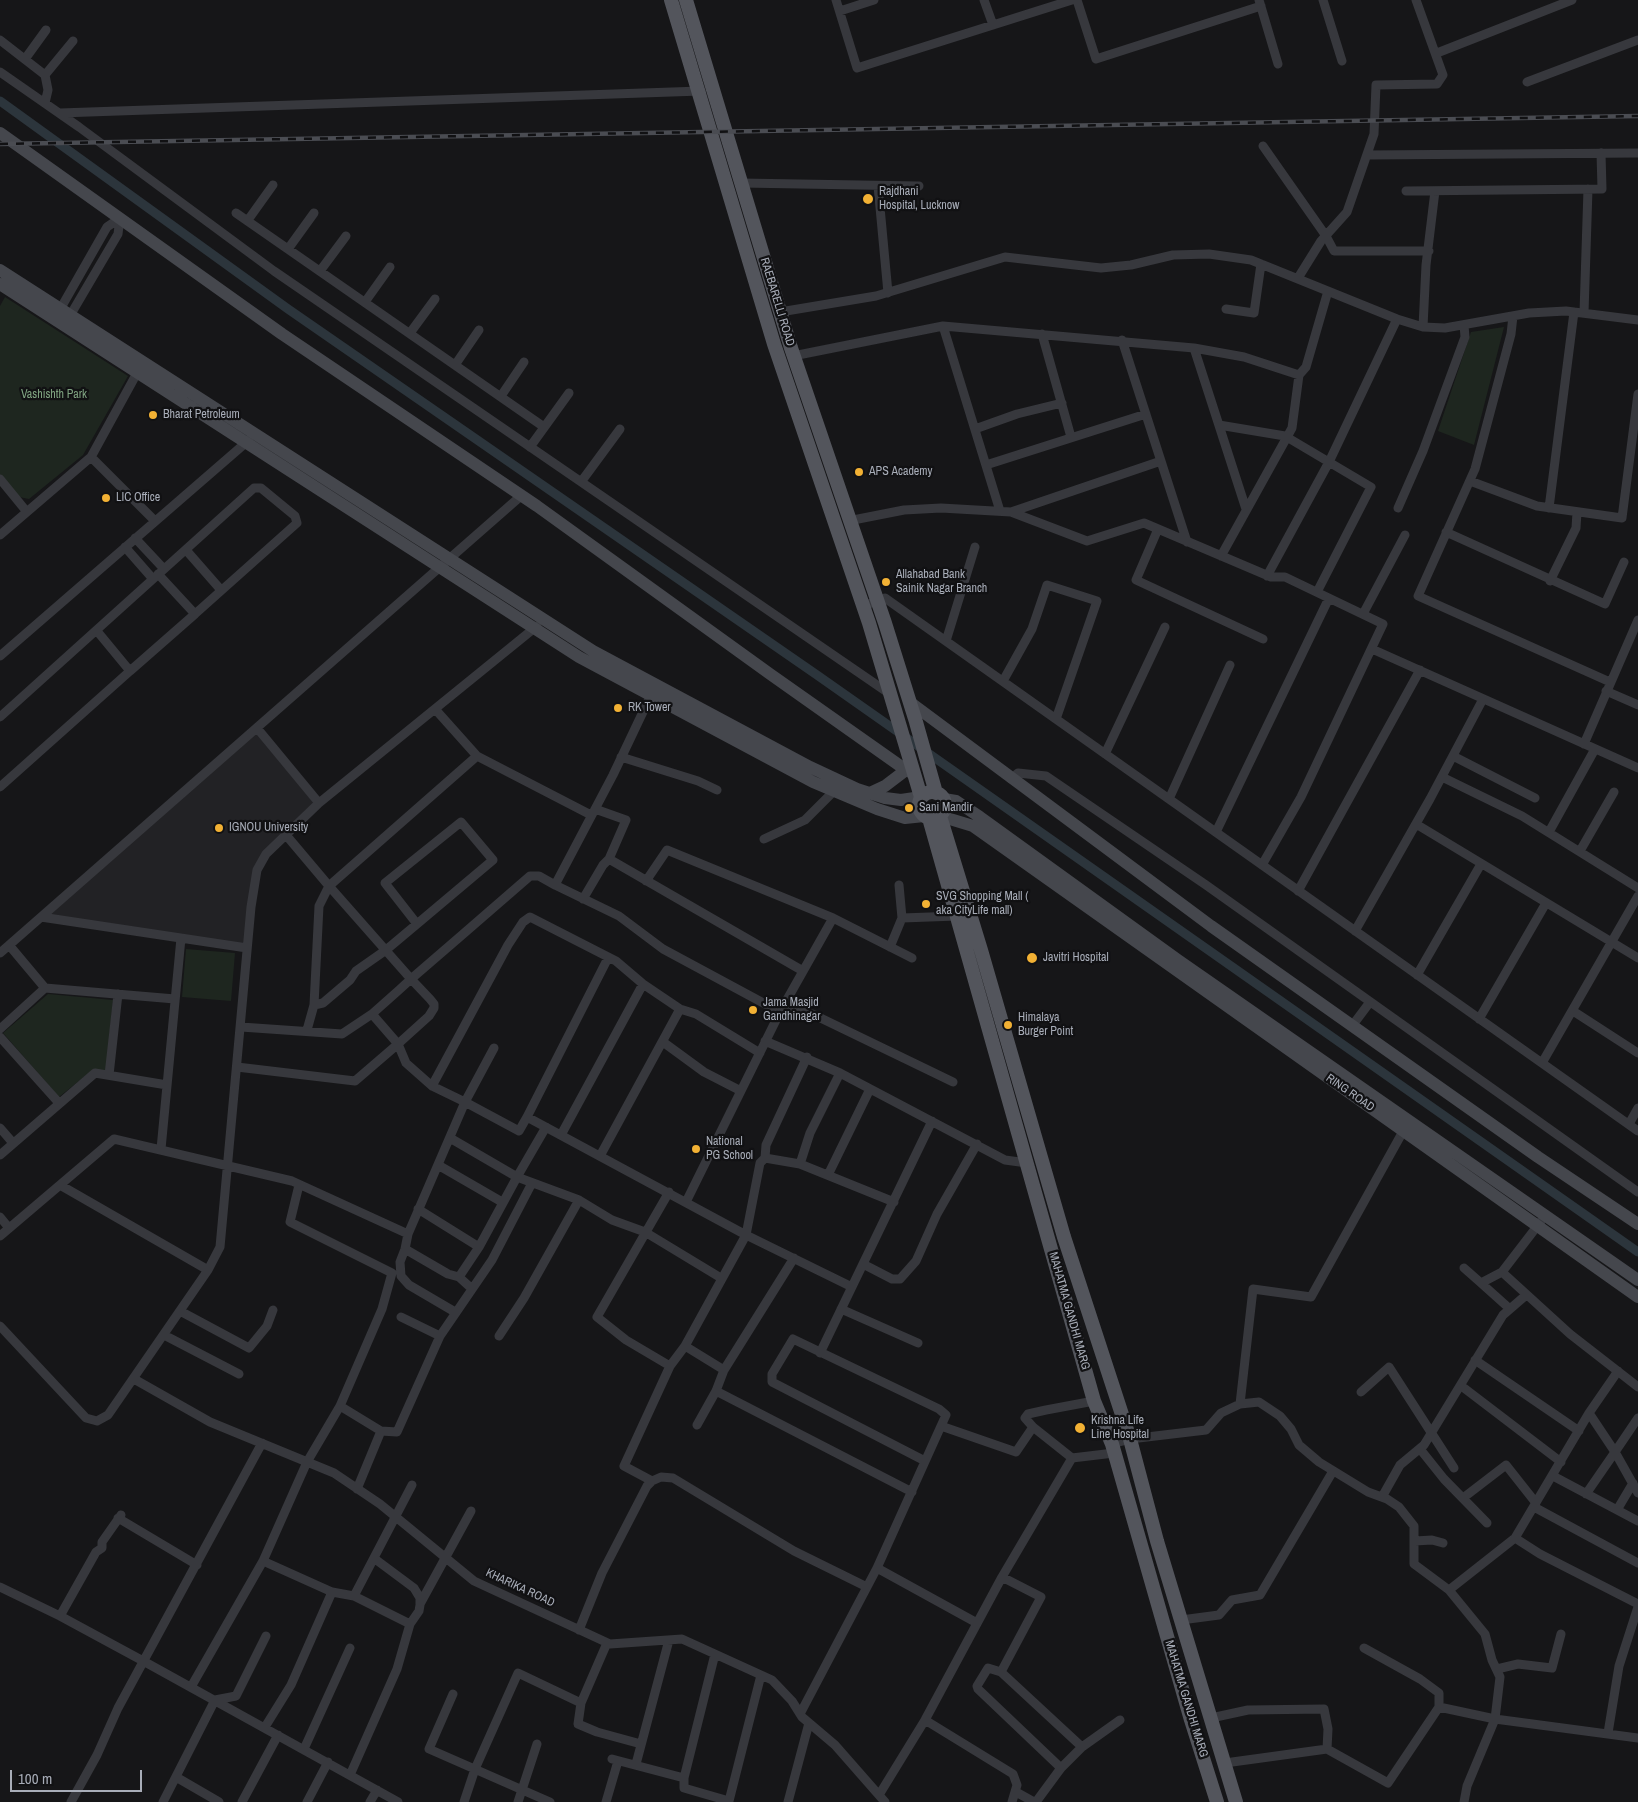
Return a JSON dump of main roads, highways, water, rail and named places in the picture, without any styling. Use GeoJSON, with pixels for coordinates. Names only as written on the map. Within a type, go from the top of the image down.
{"type":"FeatureCollection","features":[{"type":"Feature","properties":{"kind":"main road"},"geometry":{"type":"LineString","coordinates":[[671,0],[774,344],[869,604],[911,703],[922,739],[926,762],[945,809],[931,817]]}},
{"type":"Feature","properties":{"kind":"main road","name":"RAEBARELLI ROAD"},"geometry":{"type":"LineString","coordinates":[[686,0],[793,356],[848,521],[869,604]]}},
{"type":"Feature","properties":{"kind":"main road"},"geometry":{"type":"LineString","coordinates":[[869,604],[890,694],[909,755],[910,772],[921,797],[918,807],[931,817],[981,950],[1064,1237],[1130,1439],[1181,1620],[1236,1802]]}},
{"type":"Feature","properties":{"kind":"main road"},"geometry":{"type":"LineString","coordinates":[[921,797],[930,792],[940,796]]}},
{"type":"Feature","properties":{"kind":"main road","name":"MAHATMA GANDHI MARG"},"geometry":{"type":"LineString","coordinates":[[931,817],[957,916],[1094,1401],[1113,1449],[1191,1720],[1217,1802]]}},
{"type":"Feature","properties":{"kind":"waterway"},"geometry":{"type":"LineString","coordinates":[[0,101],[288,309],[817,675],[1638,1252]]}},
{"type":"Feature","properties":{"kind":"railway"},"geometry":{"type":"LineString","coordinates":[[0,144],[1638,116]]}},
{"type":"Feature","properties":{"kind":"place","name":"Rajdhani Hospital, Lucknow"},"geometry":{"type":"Point","coordinates":[868,199]}},
{"type":"Feature","properties":{"kind":"place","name":"Bharat Petroleum"},"geometry":{"type":"Point","coordinates":[153,415]}},
{"type":"Feature","properties":{"kind":"place","name":"APS Academy"},"geometry":{"type":"Point","coordinates":[859,472]}},
{"type":"Feature","properties":{"kind":"place","name":"LIC Office"},"geometry":{"type":"Point","coordinates":[106,498]}},
{"type":"Feature","properties":{"kind":"place","name":"Allahabad Bank Sainik Nagar Branch"},"geometry":{"type":"Point","coordinates":[886,582]}},
{"type":"Feature","properties":{"kind":"place","name":"RK Tower"},"geometry":{"type":"Point","coordinates":[618,708]}},
{"type":"Feature","properties":{"kind":"place","name":"Sani Mandir"},"geometry":{"type":"Point","coordinates":[909,808]}},
{"type":"Feature","properties":{"kind":"place","name":"IGNOU University"},"geometry":{"type":"Point","coordinates":[219,828]}},
{"type":"Feature","properties":{"kind":"place","name":"SVG Shopping Mall ( aka CityLife mall)"},"geometry":{"type":"Point","coordinates":[926,904]}},
{"type":"Feature","properties":{"kind":"place","name":"Javitri Hospital"},"geometry":{"type":"Point","coordinates":[1032,958]}},
{"type":"Feature","properties":{"kind":"place","name":"Jama Masjid Gandhinagar"},"geometry":{"type":"Point","coordinates":[753,1010]}},
{"type":"Feature","properties":{"kind":"place","name":"Himalaya Burger Point"},"geometry":{"type":"Point","coordinates":[1008,1025]}},
{"type":"Feature","properties":{"kind":"place","name":"National PG School"},"geometry":{"type":"Point","coordinates":[696,1149]}},
{"type":"Feature","properties":{"kind":"place","name":"Krishna Life Line Hospital"},"geometry":{"type":"Point","coordinates":[1080,1428]}},
{"type":"Feature","properties":{"kind":"park label","name":"Vashishth Park"},"geometry":{"type":"Point","coordinates":[54,395]}}]}
